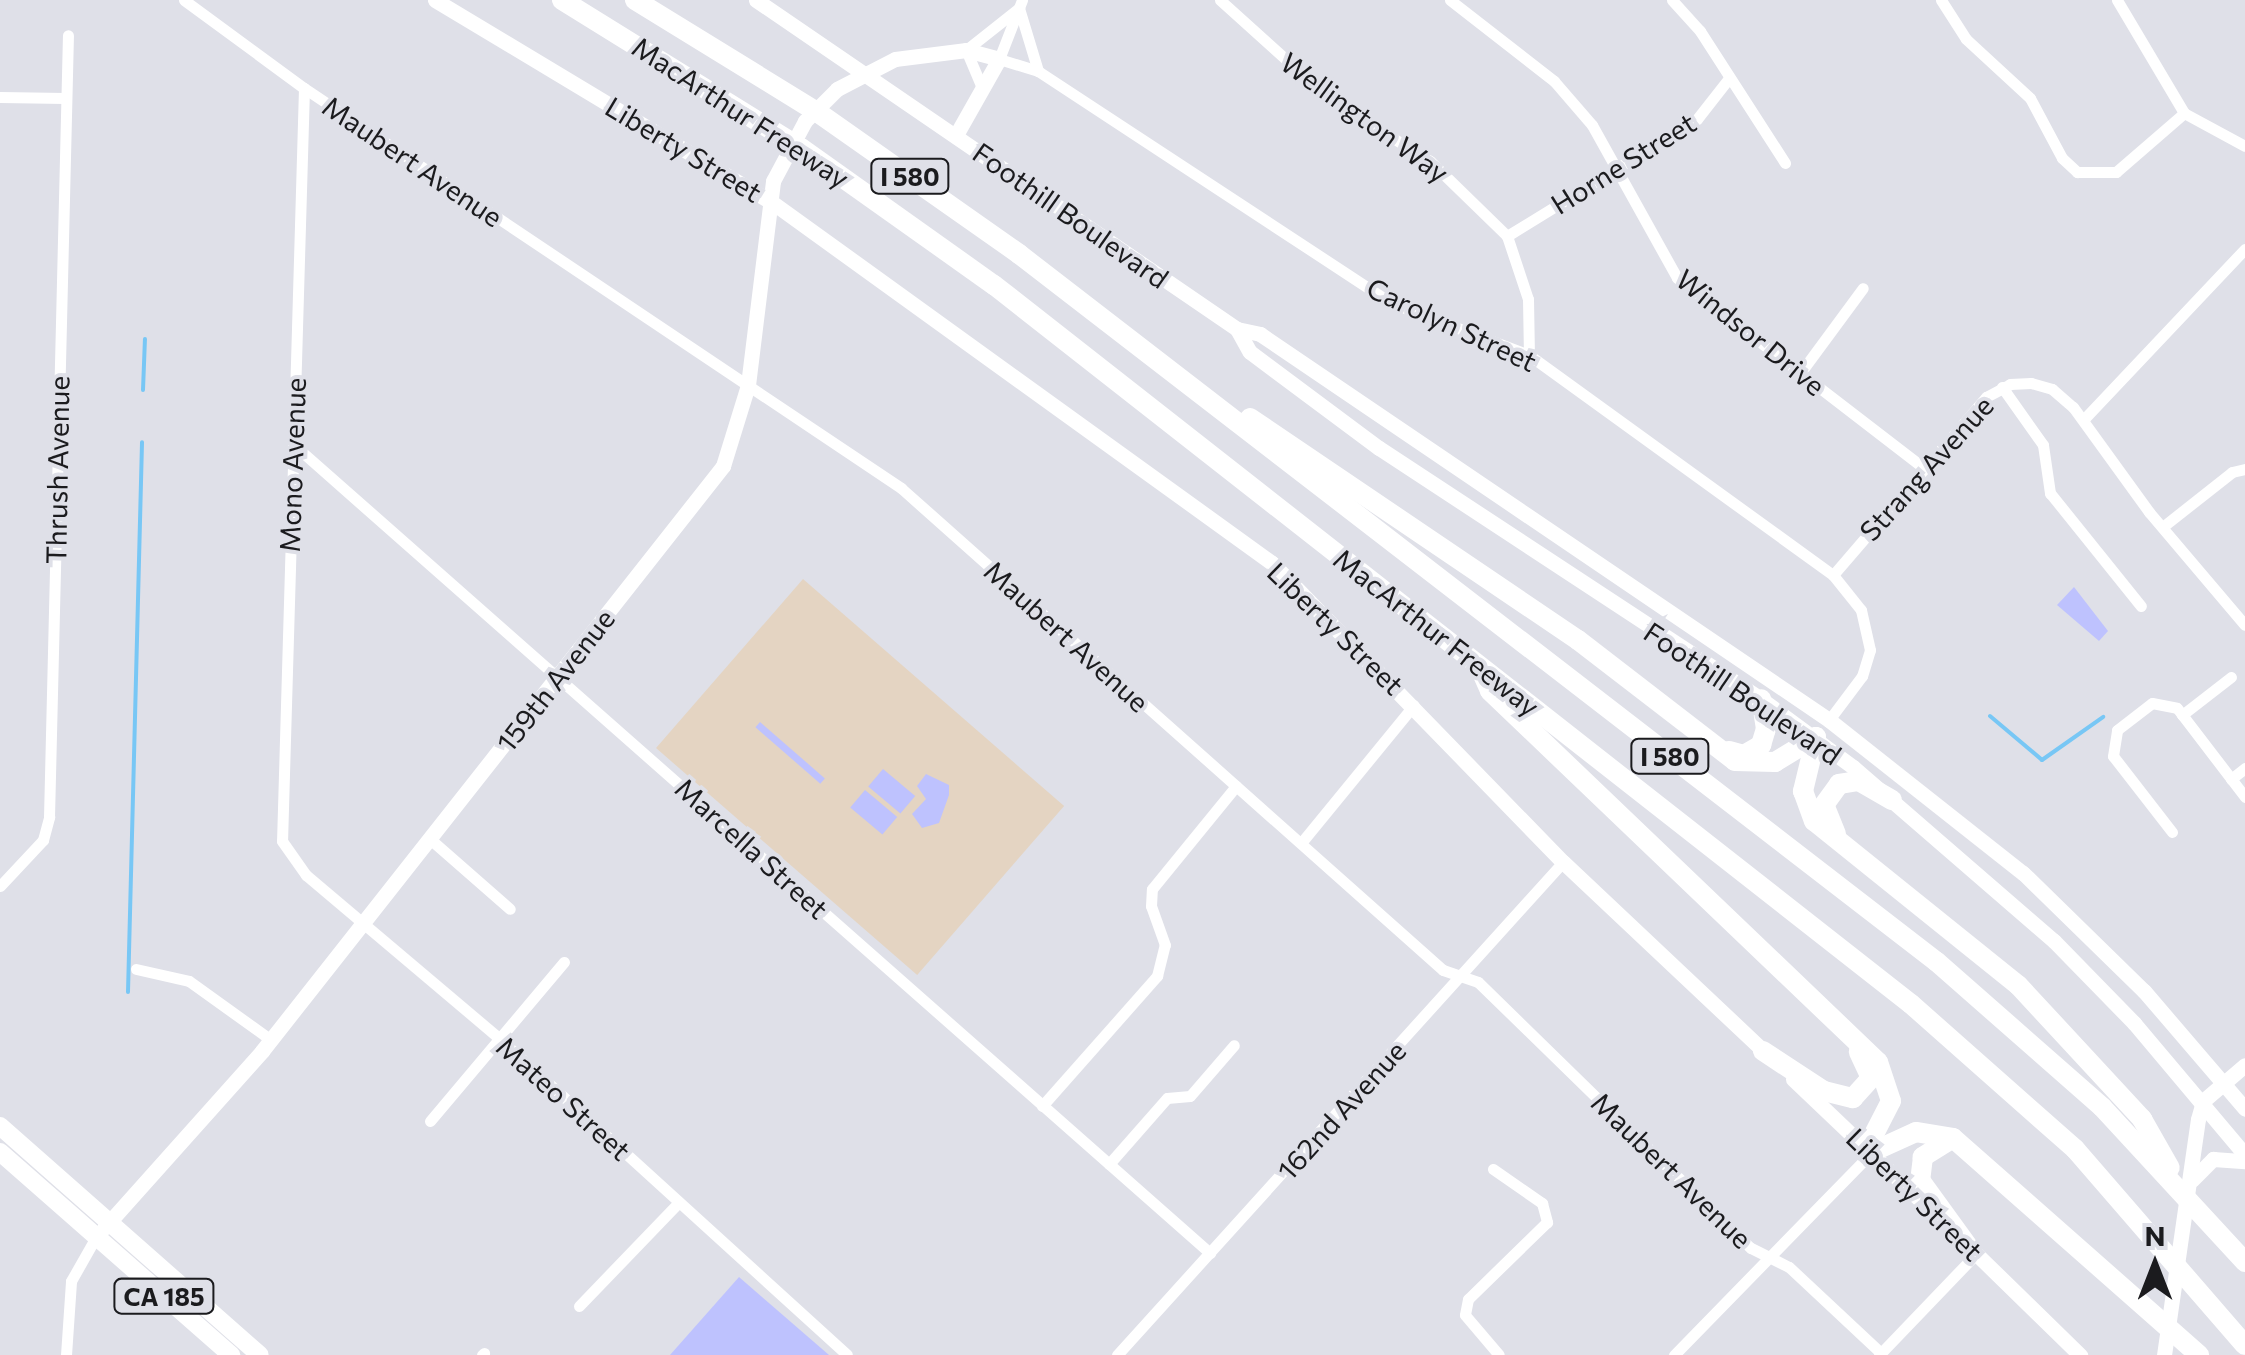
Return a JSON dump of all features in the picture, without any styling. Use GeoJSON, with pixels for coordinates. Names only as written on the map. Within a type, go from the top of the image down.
{"type":"FeatureCollection","features":[{"type":"Feature","properties":{"kind":"highway","name":"MacArthur Freeway"},"geometry":{"type":"LineString","coordinates":[[562,0],[746,113],[928,237],[1954,1039],[2144,1222],[2245,1345]]}},
{"type":"Feature","properties":{"kind":"highway","name":"MacArthur Freeway"},"geometry":{"type":"LineString","coordinates":[[635,0],[888,160],[1172,371],[1937,962],[2042,1051],[2183,1186],[2245,1262]]}},
{"type":"Feature","properties":{"kind":"highway"},"geometry":{"type":"LineString","coordinates":[[1172,371],[1294,444],[1520,600],[1698,734],[1747,765],[1775,762],[1816,737]]}},
{"type":"Feature","properties":{"kind":"highway"},"geometry":{"type":"LineString","coordinates":[[1479,665],[1490,691],[1820,1004],[1888,1081],[1890,1111],[1871,1140],[1872,1152],[1916,1132],[1953,1138],[2138,1294],[2199,1355]]}},
{"type":"Feature","properties":{"kind":"highway"},"geometry":{"type":"LineString","coordinates":[[1698,734],[1734,753],[1754,752],[1766,729],[1761,699]]}},
{"type":"Feature","properties":{"kind":"highway"},"geometry":{"type":"LineString","coordinates":[[1816,737],[1804,781],[1809,812],[2018,985],[2155,1136],[2183,1186]]}},
{"type":"Feature","properties":{"kind":"highway"},"geometry":{"type":"LineString","coordinates":[[1875,868],[1834,832],[1826,797],[1838,784],[1858,782],[1892,800]]}},
{"type":"Feature","properties":{"kind":"highway"},"geometry":{"type":"LineString","coordinates":[[1763,1051],[1834,1096],[1861,1094],[1870,1068],[1820,1004]]}},
{"type":"Feature","properties":{"kind":"highway"},"geometry":{"type":"LineString","coordinates":[[1953,1138],[1923,1157],[1920,1180],[1972,1249]]}},
{"type":"Feature","properties":{"kind":"main road","name":"CA 185"},"geometry":{"type":"LineString","coordinates":[[0,1126],[231,1355]]}},
{"type":"Feature","properties":{"kind":"main road","name":"CA 185"},"geometry":{"type":"LineString","coordinates":[[0,1152],[260,1355]]}},
{"type":"Feature","properties":{"kind":"street","name":"Maubert Avenue"},"geometry":{"type":"LineString","coordinates":[[184,0],[304,88],[901,488],[1443,970],[1478,982],[1769,1259],[1789,1266],[1880,1354]]}},
{"type":"Feature","properties":{"kind":"street","name":"Liberty Street"},"geometry":{"type":"LineString","coordinates":[[434,0],[773,203],[1272,564],[1414,705],[1563,862],[1872,1152],[2080,1355]]}},
{"type":"Feature","properties":{"kind":"street","name":"Foothill Boulevard"},"geometry":{"type":"LineString","coordinates":[[756,0],[1237,329],[1260,334],[1829,720],[2008,860],[2087,936],[2224,1081],[2245,1110]]}},
{"type":"Feature","properties":{"kind":"street","name":"Wellington Way"},"geometry":{"type":"LineString","coordinates":[[1220,0],[1330,99],[1455,181],[1507,236],[1528,299],[1529,355]]}},
{"type":"Feature","properties":{"kind":"street","name":"Windsor Drive"},"geometry":{"type":"LineString","coordinates":[[1450,0],[1554,80],[1619,167],[1678,278],[1921,466]]}},
{"type":"Feature","properties":{"kind":"street"},"geometry":{"type":"LineString","coordinates":[[1672,0],[1730,78],[1786,164]]}},
{"type":"Feature","properties":{"kind":"street"},"geometry":{"type":"LineString","coordinates":[[1941,0],[1966,40],[2030,98],[2062,158],[2078,172],[2116,172],[2184,113]]}},
{"type":"Feature","properties":{"kind":"street"},"geometry":{"type":"LineString","coordinates":[[2117,0],[2184,113],[2245,146]]}},
{"type":"Feature","properties":{"kind":"street"},"geometry":{"type":"LineString","coordinates":[[956,135],[983,90],[1020,4]]}},
{"type":"Feature","properties":{"kind":"street"},"geometry":{"type":"LineString","coordinates":[[983,90],[966,50],[1020,4]]}},
{"type":"Feature","properties":{"kind":"street"},"geometry":{"type":"LineString","coordinates":[[1020,4],[1038,71]]}},
{"type":"Feature","properties":{"kind":"street","name":"Thrush Avenue"},"geometry":{"type":"LineString","coordinates":[[0,886],[43,840],[48,817],[68,35]]}},
{"type":"Feature","properties":{"kind":"street","name":"159th Avenue"},"geometry":{"type":"LineString","coordinates":[[66,1355],[71,1281],[103,1230],[271,1040],[723,466],[748,385],[773,182],[796,134],[826,98],[864,72],[911,55],[966,50],[998,59]]}},
{"type":"Feature","properties":{"kind":"street","name":"Carolyn Street"},"geometry":{"type":"LineString","coordinates":[[998,59],[1038,71],[1389,302],[1529,355],[1833,575],[1861,610],[1870,650],[1862,676],[1816,737]]}},
{"type":"Feature","properties":{"kind":"street","name":"Horne Street"},"geometry":{"type":"LineString","coordinates":[[1507,236],[1697,119],[1730,78]]}},
{"type":"Feature","properties":{"kind":"street","name":"Mono Avenue"},"geometry":{"type":"LineString","coordinates":[[282,842],[304,88]]}},
{"type":"Feature","properties":{"kind":"street"},"geometry":{"type":"LineString","coordinates":[[0,97],[66,98]]}},
{"type":"Feature","properties":{"kind":"street"},"geometry":{"type":"LineString","coordinates":[[2084,419],[2245,249]]}},
{"type":"Feature","properties":{"kind":"street"},"geometry":{"type":"LineString","coordinates":[[1801,372],[1862,288]]}},
{"type":"Feature","properties":{"kind":"street","name":"Foothill Boulevard"},"geometry":{"type":"LineString","coordinates":[[1237,329],[1250,352],[1379,448],[1816,737],[2066,954],[2203,1101],[2245,1158]]}},
{"type":"Feature","properties":{"kind":"street","name":"Strang Avenue"},"geometry":{"type":"LineString","coordinates":[[1833,575],[1921,466],[2002,387],[2043,385],[2084,419],[2245,625]]}},
{"type":"Feature","properties":{"kind":"street"},"geometry":{"type":"LineString","coordinates":[[2002,387],[2043,445],[2050,493],[2140,606]]}},
{"type":"Feature","properties":{"kind":"street","name":"Marcella Street"},"geometry":{"type":"LineString","coordinates":[[293,444],[1210,1254]]}},
{"type":"Feature","properties":{"kind":"street"},"geometry":{"type":"LineString","coordinates":[[2165,525],[2232,472],[2245,469]]}},
{"type":"Feature","properties":{"kind":"street"},"geometry":{"type":"LineString","coordinates":[[2182,715],[2231,677]]}},
{"type":"Feature","properties":{"kind":"street"},"geometry":{"type":"LineString","coordinates":[[2172,832],[2121,768],[2112,744],[2118,730],[2152,703],[2165,702],[2182,715],[2245,797]]}},
{"type":"Feature","properties":{"kind":"street"},"geometry":{"type":"LineString","coordinates":[[1301,843],[1414,705]]}},
{"type":"Feature","properties":{"kind":"street"},"geometry":{"type":"LineString","coordinates":[[2231,779],[2245,768]]}},
{"type":"Feature","properties":{"kind":"street"},"geometry":{"type":"LineString","coordinates":[[1042,1106],[1157,976],[1165,946],[1151,906],[1152,889],[1236,786]]}},
{"type":"Feature","properties":{"kind":"street"},"geometry":{"type":"LineString","coordinates":[[430,839],[510,908]]}},
{"type":"Feature","properties":{"kind":"street","name":"Mateo Street"},"geometry":{"type":"LineString","coordinates":[[282,842],[292,861],[500,1039],[848,1355]]}},
{"type":"Feature","properties":{"kind":"street","name":"162nd Avenue"},"geometry":{"type":"LineString","coordinates":[[1117,1355],[1563,862]]}},
{"type":"Feature","properties":{"kind":"street"},"geometry":{"type":"LineString","coordinates":[[0,866],[18,865]]}},
{"type":"Feature","properties":{"kind":"street"},"geometry":{"type":"LineString","coordinates":[[2066,954],[2087,936]]}},
{"type":"Feature","properties":{"kind":"street"},"geometry":{"type":"LineString","coordinates":[[430,1121],[564,962]]}},
{"type":"Feature","properties":{"kind":"street"},"geometry":{"type":"LineString","coordinates":[[136,969],[189,982],[271,1040]]}},
{"type":"Feature","properties":{"kind":"street"},"geometry":{"type":"LineString","coordinates":[[1109,1164],[1168,1098],[1190,1096],[1234,1045]]}},
{"type":"Feature","properties":{"kind":"street"},"geometry":{"type":"LineString","coordinates":[[2164,1355],[2183,1186],[2203,1101],[2245,1064]]}},
{"type":"Feature","properties":{"kind":"street"},"geometry":{"type":"LineString","coordinates":[[1674,1355],[1872,1152]]}},
{"type":"Feature","properties":{"kind":"street"},"geometry":{"type":"LineString","coordinates":[[2183,1186],[2196,1170],[2212,1160],[2245,1158]]}},
{"type":"Feature","properties":{"kind":"street"},"geometry":{"type":"LineString","coordinates":[[1493,1169],[1542,1203],[1546,1222],[1468,1300],[1466,1315],[1499,1355]]}},
{"type":"Feature","properties":{"kind":"street"},"geometry":{"type":"LineString","coordinates":[[578,1306],[679,1202]]}},
{"type":"Feature","properties":{"kind":"street"},"geometry":{"type":"LineString","coordinates":[[1880,1354],[1972,1249]]}},
{"type":"Feature","properties":{"kind":"street"},"geometry":{"type":"LineString","coordinates":[[2150,1355],[2166,1337]]}},
{"type":"Feature","properties":{"kind":"shaded area"},"geometry":{"type":"Polygon","coordinates":[[[803,579],[1064,806],[917,975],[656,748],[803,579]]]}},
{"type":"Feature","properties":{"kind":"shaded area"},"geometry":{"type":"Polygon","coordinates":[[[2074,587],[2108,631],[2099,641],[2057,605],[2074,587]]]}},
{"type":"Feature","properties":{"kind":"shaded area"},"geometry":{"type":"Polygon","coordinates":[[[760,722],[825,778],[820,784],[755,727],[760,722]]]}},
{"type":"Feature","properties":{"kind":"shaded area"},"geometry":{"type":"Polygon","coordinates":[[[883,769],[915,796],[900,814],[868,787],[883,769]]]}},
{"type":"Feature","properties":{"kind":"shaded area"},"geometry":{"type":"Polygon","coordinates":[[[926,774],[949,785],[949,795],[939,823],[922,828],[912,814],[926,799],[917,786],[926,774]]]}},
{"type":"Feature","properties":{"kind":"shaded area"},"geometry":{"type":"Polygon","coordinates":[[[865,790],[897,817],[882,835],[850,808],[865,790]]]}},
{"type":"Feature","properties":{"kind":"shaded area"},"geometry":{"type":"Polygon","coordinates":[[[739,1277],[829,1355],[670,1355],[739,1277]]]}},
{"type":"Feature","properties":{"kind":"waterway"},"geometry":{"type":"LineString","coordinates":[[143,390],[145,339]]}},
{"type":"Feature","properties":{"kind":"waterway"},"geometry":{"type":"LineString","coordinates":[[128,992],[142,442]]}},
{"type":"Feature","properties":{"kind":"waterway"},"geometry":{"type":"LineString","coordinates":[[1990,716],[2042,760],[2103,717]]}}]}
